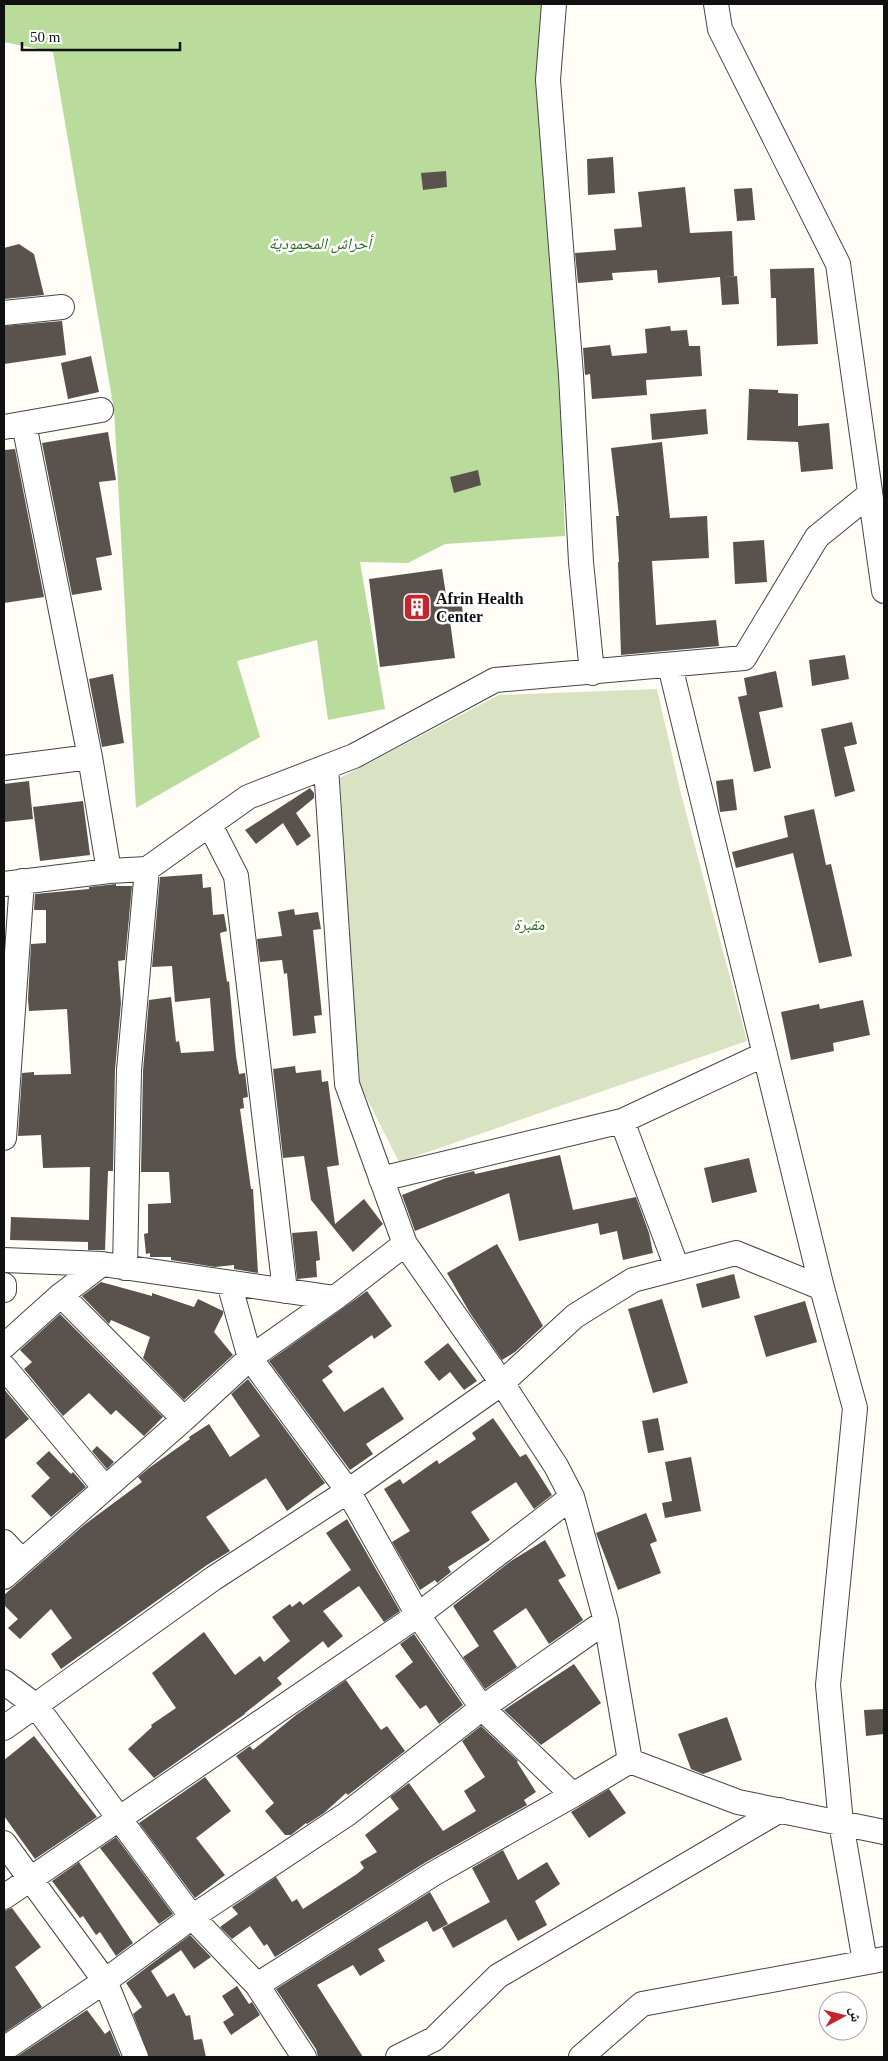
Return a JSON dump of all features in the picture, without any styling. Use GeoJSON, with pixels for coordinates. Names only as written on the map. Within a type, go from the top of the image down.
{"type":"FeatureCollection","features":[{"type":"Feature","properties":{"kind":"street"},"geometry":{"type":"LineString","coordinates":[[554,4],[548,80],[572,374],[581,562],[592,673]]}},
{"type":"Feature","properties":{"kind":"street"},"geometry":{"type":"LineString","coordinates":[[716,4],[720,29],[838,264],[884,592]]}},
{"type":"Feature","properties":{"kind":"street"},"geometry":{"type":"LineString","coordinates":[[4,314],[62,307]]}},
{"type":"Feature","properties":{"kind":"street"},"geometry":{"type":"LineString","coordinates":[[101,410],[14,425],[90,757],[109,871]]}},
{"type":"Feature","properties":{"kind":"street"},"geometry":{"type":"LineString","coordinates":[[4,1138],[13,883],[109,871],[147,869],[248,797],[354,756],[495,680],[592,673],[744,658],[817,537],[870,494]]}},
{"type":"Feature","properties":{"kind":"street"},"geometry":{"type":"LineString","coordinates":[[581,2057],[642,2004],[874,1960],[841,1823],[828,1685],[855,1408],[822,1288],[670,666]]}},
{"type":"Feature","properties":{"kind":"street"},"geometry":{"type":"LineString","coordinates":[[4,768],[90,757]]}},
{"type":"Feature","properties":{"kind":"street"},"geometry":{"type":"LineString","coordinates":[[326,767],[347,1084],[404,1244],[502,1383],[556,1466],[572,1497],[606,1621],[630,1761]]}},
{"type":"Feature","properties":{"kind":"street"},"geometry":{"type":"LineString","coordinates":[[210,825],[236,876],[285,1291]]}},
{"type":"Feature","properties":{"kind":"street"},"geometry":{"type":"LineString","coordinates":[[125,1268],[129,1070],[147,869]]}},
{"type":"Feature","properties":{"kind":"street"},"geometry":{"type":"LineString","coordinates":[[381,1179],[622,1121],[765,1054]]}},
{"type":"Feature","properties":{"kind":"street"},"geometry":{"type":"LineString","coordinates":[[622,1121],[677,1268]]}},
{"type":"Feature","properties":{"kind":"street"},"geometry":{"type":"LineString","coordinates":[[4,1577],[184,1419],[250,1358],[335,1298],[404,1244]]}},
{"type":"Feature","properties":{"kind":"street"},"geometry":{"type":"LineString","coordinates":[[4,1728],[214,1578],[348,1491],[502,1383],[575,1316],[633,1280],[736,1253],[822,1288]]}},
{"type":"Feature","properties":{"kind":"street"},"geometry":{"type":"LineString","coordinates":[[4,1260],[102,1264],[335,1298]]}},
{"type":"Feature","properties":{"kind":"street"},"geometry":{"type":"LineString","coordinates":[[4,1346],[61,1296],[102,1264]]}},
{"type":"Feature","properties":{"kind":"street"},"geometry":{"type":"LineString","coordinates":[[229,1283],[250,1358],[348,1491],[418,1615],[482,1708],[573,1795]]}},
{"type":"Feature","properties":{"kind":"street"},"geometry":{"type":"LineString","coordinates":[[4,1285],[4,1290]]}},
{"type":"Feature","properties":{"kind":"street"},"geometry":{"type":"LineString","coordinates":[[61,1296],[184,1419]]}},
{"type":"Feature","properties":{"kind":"street"},"geometry":{"type":"LineString","coordinates":[[4,1367],[105,1488]]}},
{"type":"Feature","properties":{"kind":"street"},"geometry":{"type":"LineString","coordinates":[[4,1897],[418,1615],[572,1497]]}},
{"type":"Feature","properties":{"kind":"street"},"geometry":{"type":"LineString","coordinates":[[4,1542],[22,1561]]}},
{"type":"Feature","properties":{"kind":"street"},"geometry":{"type":"LineString","coordinates":[[4,2049],[105,1980],[192,1917],[347,1814],[482,1708],[606,1621]]}},
{"type":"Feature","properties":{"kind":"street"},"geometry":{"type":"LineString","coordinates":[[4,1682],[36,1706],[192,1917],[257,1985],[304,2057]]}},
{"type":"Feature","properties":{"kind":"street"},"geometry":{"type":"LineString","coordinates":[[630,1761],[738,1802],[884,1832]]}},
{"type":"Feature","properties":{"kind":"street"},"geometry":{"type":"LineString","coordinates":[[257,1985],[433,1874],[630,1761]]}},
{"type":"Feature","properties":{"kind":"street"},"geometry":{"type":"LineString","coordinates":[[398,2057],[434,2039],[498,1976],[780,1810]]}},
{"type":"Feature","properties":{"kind":"street"},"geometry":{"type":"LineString","coordinates":[[4,1843],[105,1980],[136,2057]]}},
{"type":"Feature","properties":{"kind":"green space","name":"أحراش المحمودية"},"geometry":{"type":"Polygon","coordinates":[[[4,4],[548,4],[565,536],[445,544],[408,563],[360,562],[385,709],[328,720],[317,640],[237,661],[260,737],[136,808],[114,410],[53,52],[4,42],[4,4]]]}},
{"type":"Feature","properties":{"kind":"green space","name":"مقبرة"},"geometry":{"type":"Polygon","coordinates":[[[657,689],[681,794],[747,1041],[399,1162],[359,1083],[340,778],[499,695],[657,689]]]}},
{"type":"Feature","properties":{"kind":"building"},"geometry":{"type":"Polygon","coordinates":[[[613,157],[615,193],[588,195],[587,159],[613,157]]]}},
{"type":"Feature","properties":{"kind":"building"},"geometry":{"type":"Polygon","coordinates":[[[446,171],[447,187],[423,190],[421,173],[446,171]]]}},
{"type":"Feature","properties":{"kind":"building"},"geometry":{"type":"Polygon","coordinates":[[[685,187],[690,233],[732,231],[734,276],[722,277],[737,276],[739,304],[722,305],[720,277],[658,283],[657,270],[612,273],[613,280],[578,283],[575,253],[616,250],[614,229],[642,227],[638,192],[685,187]]]}},
{"type":"Feature","properties":{"kind":"building"},"geometry":{"type":"Polygon","coordinates":[[[752,188],[755,220],[737,221],[734,189],[752,188]]]}},
{"type":"Feature","properties":{"kind":"building"},"geometry":{"type":"Polygon","coordinates":[[[19,244],[34,254],[44,295],[4,299],[4,248],[19,244]]]}},
{"type":"Feature","properties":{"kind":"building"},"geometry":{"type":"Polygon","coordinates":[[[814,268],[818,344],[777,346],[776,298],[771,298],[770,269],[814,268]]]}},
{"type":"Feature","properties":{"kind":"building"},"geometry":{"type":"Polygon","coordinates":[[[62,321],[66,355],[4,364],[4,326],[62,321]]]}},
{"type":"Feature","properties":{"kind":"building"},"geometry":{"type":"Polygon","coordinates":[[[670,326],[671,331],[687,330],[689,346],[700,346],[702,376],[646,380],[647,395],[592,399],[590,374],[585,375],[583,348],[610,345],[612,356],[647,353],[645,329],[670,326]]]}},
{"type":"Feature","properties":{"kind":"building"},"geometry":{"type":"Polygon","coordinates":[[[91,356],[99,392],[68,399],[61,363],[91,356]]]}},
{"type":"Feature","properties":{"kind":"building"},"geometry":{"type":"Polygon","coordinates":[[[749,389],[778,390],[778,393],[798,394],[798,426],[829,423],[833,469],[801,472],[798,442],[747,440],[749,389]]]}},
{"type":"Feature","properties":{"kind":"building"},"geometry":{"type":"Polygon","coordinates":[[[706,409],[708,434],[652,440],[650,414],[706,409]]]}},
{"type":"Feature","properties":{"kind":"building"},"geometry":{"type":"Polygon","coordinates":[[[108,432],[116,480],[99,482],[112,555],[96,558],[102,590],[72,595],[42,443],[108,432]]]}},
{"type":"Feature","properties":{"kind":"building"},"geometry":{"type":"Polygon","coordinates":[[[662,442],[670,518],[707,516],[709,558],[652,561],[656,625],[716,620],[719,646],[621,655],[616,516],[619,516],[611,448],[662,442]]]}},
{"type":"Feature","properties":{"kind":"building"},"geometry":{"type":"Polygon","coordinates":[[[15,449],[44,597],[4,603],[4,450],[15,449]]]}},
{"type":"Feature","properties":{"kind":"building"},"geometry":{"type":"Polygon","coordinates":[[[478,470],[481,485],[454,493],[450,477],[478,470]]]}},
{"type":"Feature","properties":{"kind":"building"},"geometry":{"type":"Polygon","coordinates":[[[764,540],[767,582],[735,584],[733,542],[764,540]]]}},
{"type":"Feature","properties":{"kind":"building","name":"Afrin Health Center"},"geometry":{"type":"Polygon","coordinates":[[[442,569],[446,595],[460,594],[464,619],[450,621],[455,658],[380,667],[369,579],[442,569]]]}},
{"type":"Feature","properties":{"kind":"building"},"geometry":{"type":"Polygon","coordinates":[[[845,655],[849,679],[812,686],[809,660],[845,655]]]}},
{"type":"Feature","properties":{"kind":"building"},"geometry":{"type":"Polygon","coordinates":[[[776,671],[783,707],[759,712],[771,768],[754,772],[738,697],[747,695],[744,678],[776,671]]]}},
{"type":"Feature","properties":{"kind":"building"},"geometry":{"type":"Polygon","coordinates":[[[113,674],[124,743],[102,747],[89,679],[113,674]]]}},
{"type":"Feature","properties":{"kind":"building"},"geometry":{"type":"Polygon","coordinates":[[[852,722],[857,744],[844,747],[855,791],[835,797],[821,729],[852,722]]]}},
{"type":"Feature","properties":{"kind":"building"},"geometry":{"type":"Polygon","coordinates":[[[733,779],[737,810],[720,812],[716,781],[733,779]]]}},
{"type":"Feature","properties":{"kind":"building"},"geometry":{"type":"Polygon","coordinates":[[[29,781],[33,819],[4,822],[4,784],[29,781]]]}},
{"type":"Feature","properties":{"kind":"building"},"geometry":{"type":"Polygon","coordinates":[[[310,788],[314,793],[314,798],[296,813],[311,836],[297,846],[283,823],[256,844],[245,830],[310,788]]]}},
{"type":"Feature","properties":{"kind":"building"},"geometry":{"type":"Polygon","coordinates":[[[83,801],[90,855],[40,861],[33,807],[83,801]]]}},
{"type":"Feature","properties":{"kind":"building"},"geometry":{"type":"Polygon","coordinates":[[[814,809],[826,865],[831,864],[852,956],[819,963],[793,853],[736,868],[732,852],[788,837],[784,816],[814,809]]]}},
{"type":"Feature","properties":{"kind":"building"},"geometry":{"type":"Polygon","coordinates":[[[202,874],[203,888],[211,887],[213,915],[224,914],[227,931],[220,933],[227,982],[229,981],[239,1074],[245,1073],[248,1097],[243,1098],[244,1108],[240,1109],[251,1189],[253,1189],[258,1273],[234,1269],[234,1265],[215,1267],[171,1260],[171,1257],[150,1257],[150,1253],[146,1254],[144,1234],[148,1233],[148,1204],[171,1203],[169,1172],[141,1172],[143,1071],[149,1000],[171,997],[176,1042],[179,1041],[181,1053],[214,1051],[210,998],[175,1002],[172,966],[152,967],[160,877],[202,874]]]}},
{"type":"Feature","properties":{"kind":"building"},"geometry":{"type":"Polygon","coordinates":[[[116,884],[116,886],[132,886],[125,960],[118,961],[121,1003],[115,1070],[113,1171],[108,1171],[105,1250],[88,1250],[88,1242],[10,1240],[11,1217],[89,1220],[90,1167],[43,1168],[41,1135],[18,1136],[22,1073],[34,1072],[34,1075],[71,1074],[67,1009],[29,1011],[31,944],[46,943],[46,910],[34,910],[35,894],[89,889],[89,887],[116,884]]]}},
{"type":"Feature","properties":{"kind":"building"},"geometry":{"type":"Polygon","coordinates":[[[294,909],[295,915],[318,912],[321,929],[313,930],[322,1015],[314,1016],[316,1033],[293,1036],[287,973],[284,974],[282,960],[260,962],[257,939],[282,936],[278,912],[294,909]]]}},
{"type":"Feature","properties":{"kind":"building"},"geometry":{"type":"Polygon","coordinates":[[[863,1000],[870,1035],[833,1043],[834,1051],[791,1060],[781,1012],[819,1004],[820,1009],[863,1000]]]}},
{"type":"Feature","properties":{"kind":"building"},"geometry":{"type":"Polygon","coordinates":[[[295,1066],[296,1073],[321,1070],[322,1082],[328,1081],[339,1165],[327,1167],[335,1224],[364,1199],[383,1224],[353,1252],[311,1200],[304,1156],[283,1158],[273,1069],[295,1066]]]}},
{"type":"Feature","properties":{"kind":"building"},"geometry":{"type":"Polygon","coordinates":[[[560,1155],[573,1210],[636,1197],[649,1233],[653,1253],[623,1260],[617,1231],[600,1235],[598,1223],[519,1241],[509,1193],[415,1231],[402,1195],[446,1178],[474,1171],[475,1174],[560,1155]]]}},
{"type":"Feature","properties":{"kind":"building"},"geometry":{"type":"Polygon","coordinates":[[[749,1158],[757,1192],[712,1203],[704,1168],[749,1158]]]}},
{"type":"Feature","properties":{"kind":"building"},"geometry":{"type":"Polygon","coordinates":[[[317,1231],[320,1260],[316,1261],[317,1277],[297,1279],[292,1233],[317,1231]]]}},
{"type":"Feature","properties":{"kind":"building"},"geometry":{"type":"Polygon","coordinates":[[[497,1244],[543,1326],[515,1352],[502,1360],[470,1313],[447,1273],[497,1244]]]}},
{"type":"Feature","properties":{"kind":"building"},"geometry":{"type":"Polygon","coordinates":[[[734,1274],[740,1298],[702,1308],[696,1284],[734,1274]]]}},
{"type":"Feature","properties":{"kind":"building"},"geometry":{"type":"Polygon","coordinates":[[[101,1282],[152,1296],[152,1293],[194,1307],[198,1299],[223,1311],[214,1332],[233,1355],[184,1400],[143,1358],[150,1337],[111,1320],[109,1324],[82,1296],[101,1282]]]}},
{"type":"Feature","properties":{"kind":"building"},"geometry":{"type":"Polygon","coordinates":[[[367,1291],[392,1326],[374,1339],[372,1335],[328,1366],[333,1372],[322,1380],[344,1412],[383,1387],[404,1419],[366,1444],[373,1454],[350,1470],[269,1361],[367,1291]]]}},
{"type":"Feature","properties":{"kind":"building"},"geometry":{"type":"Polygon","coordinates":[[[662,1299],[688,1383],[653,1393],[628,1309],[662,1299]]]}},
{"type":"Feature","properties":{"kind":"building"},"geometry":{"type":"Polygon","coordinates":[[[805,1301],[817,1342],[766,1357],[754,1316],[805,1301]]]}},
{"type":"Feature","properties":{"kind":"building"},"geometry":{"type":"Polygon","coordinates":[[[60,1314],[163,1417],[144,1436],[116,1410],[111,1415],[89,1393],[63,1416],[24,1369],[32,1362],[20,1350],[60,1314]]]}},
{"type":"Feature","properties":{"kind":"building"},"geometry":{"type":"Polygon","coordinates":[[[448,1343],[477,1381],[464,1390],[450,1372],[439,1381],[424,1362],[448,1343]]]}},
{"type":"Feature","properties":{"kind":"building"},"geometry":{"type":"Polygon","coordinates":[[[248,1379],[325,1483],[287,1511],[266,1478],[206,1517],[230,1551],[207,1565],[61,1669],[51,1654],[72,1638],[51,1609],[20,1639],[8,1628],[18,1619],[4,1605],[4,1595],[84,1525],[142,1482],[138,1477],[190,1439],[189,1437],[209,1424],[230,1457],[260,1436],[231,1394],[248,1379]]]}},
{"type":"Feature","properties":{"kind":"building"},"geometry":{"type":"Polygon","coordinates":[[[4,1389],[29,1419],[4,1440],[4,1389]]]}},
{"type":"Feature","properties":{"kind":"building"},"geometry":{"type":"Polygon","coordinates":[[[493,1418],[520,1457],[526,1454],[552,1495],[534,1509],[516,1482],[471,1512],[490,1540],[448,1567],[451,1572],[437,1583],[435,1580],[420,1590],[392,1542],[410,1531],[384,1489],[400,1479],[403,1484],[437,1460],[439,1464],[476,1439],[472,1433],[493,1418]]]}},
{"type":"Feature","properties":{"kind":"building"},"geometry":{"type":"Polygon","coordinates":[[[658,1418],[664,1450],[648,1453],[642,1421],[658,1418]]]}},
{"type":"Feature","properties":{"kind":"building"},"geometry":{"type":"Polygon","coordinates":[[[97,1446],[114,1462],[107,1469],[92,1451],[97,1446]]]}},
{"type":"Feature","properties":{"kind":"building"},"geometry":{"type":"Polygon","coordinates":[[[49,1451],[71,1474],[73,1472],[86,1487],[51,1517],[31,1496],[50,1478],[36,1463],[49,1451]]]}},
{"type":"Feature","properties":{"kind":"building"},"geometry":{"type":"Polygon","coordinates":[[[691,1457],[701,1511],[665,1518],[662,1503],[672,1501],[665,1462],[691,1457]]]}},
{"type":"Feature","properties":{"kind":"building"},"geometry":{"type":"Polygon","coordinates":[[[646,1513],[657,1541],[650,1544],[661,1573],[618,1590],[596,1533],[646,1513]]]}},
{"type":"Feature","properties":{"kind":"building"},"geometry":{"type":"Polygon","coordinates":[[[347,1519],[400,1611],[384,1622],[359,1586],[323,1611],[343,1636],[328,1648],[323,1641],[277,1678],[282,1684],[245,1714],[154,1778],[128,1749],[152,1727],[151,1725],[176,1708],[152,1673],[204,1632],[235,1675],[260,1656],[264,1662],[290,1641],[272,1617],[290,1604],[292,1607],[300,1601],[303,1605],[351,1570],[326,1533],[347,1519]]]}},
{"type":"Feature","properties":{"kind":"building"},"geometry":{"type":"Polygon","coordinates":[[[545,1540],[566,1576],[558,1580],[583,1620],[549,1644],[526,1608],[493,1631],[517,1667],[485,1689],[463,1657],[479,1646],[453,1606],[511,1561],[545,1540]]]}},
{"type":"Feature","properties":{"kind":"building"},"geometry":{"type":"Polygon","coordinates":[[[414,1634],[463,1705],[439,1724],[426,1705],[420,1709],[395,1676],[413,1662],[400,1644],[414,1634]]]}},
{"type":"Feature","properties":{"kind":"building"},"geometry":{"type":"Polygon","coordinates":[[[574,1664],[601,1703],[541,1745],[504,1710],[574,1664]]]}},
{"type":"Feature","properties":{"kind":"building"},"geometry":{"type":"Polygon","coordinates":[[[346,1680],[381,1730],[387,1726],[405,1751],[348,1795],[346,1793],[324,1813],[306,1823],[291,1835],[285,1835],[265,1811],[274,1803],[236,1756],[250,1746],[253,1750],[296,1715],[346,1680]]]}},
{"type":"Feature","properties":{"kind":"building"},"geometry":{"type":"Polygon","coordinates":[[[884,1709],[884,1734],[866,1736],[864,1710],[884,1709]]]}},
{"type":"Feature","properties":{"kind":"building"},"geometry":{"type":"Polygon","coordinates":[[[727,1717],[742,1760],[703,1774],[691,1769],[678,1734],[727,1717]]]}},
{"type":"Feature","properties":{"kind":"building"},"geometry":{"type":"Polygon","coordinates":[[[481,1726],[518,1761],[536,1792],[524,1800],[527,1805],[426,1862],[275,1957],[267,1944],[264,1946],[250,1926],[232,1939],[220,1927],[238,1914],[232,1907],[276,1877],[292,1902],[297,1899],[303,1909],[357,1874],[364,1868],[360,1862],[377,1852],[365,1835],[399,1809],[390,1797],[409,1783],[443,1831],[476,1811],[464,1791],[485,1777],[462,1741],[481,1726]]]}},
{"type":"Feature","properties":{"kind":"building"},"geometry":{"type":"Polygon","coordinates":[[[34,1736],[97,1817],[35,1859],[4,1816],[4,1760],[34,1736]]]}},
{"type":"Feature","properties":{"kind":"building"},"geometry":{"type":"Polygon","coordinates":[[[205,1777],[231,1811],[196,1838],[225,1875],[195,1898],[139,1823],[205,1777]]]}},
{"type":"Feature","properties":{"kind":"building"},"geometry":{"type":"Polygon","coordinates":[[[609,1789],[626,1813],[589,1838],[571,1812],[609,1789]]]}},
{"type":"Feature","properties":{"kind":"building"},"geometry":{"type":"Polygon","coordinates":[[[116,1837],[173,1914],[159,1924],[100,1848],[116,1837]]]}},
{"type":"Feature","properties":{"kind":"building"},"geometry":{"type":"Polygon","coordinates":[[[503,1850],[518,1880],[547,1862],[560,1884],[535,1901],[547,1925],[518,1941],[506,1919],[453,1948],[442,1928],[490,1902],[472,1868],[503,1850]]]}},
{"type":"Feature","properties":{"kind":"building"},"geometry":{"type":"Polygon","coordinates":[[[79,1862],[133,1943],[116,1956],[100,1932],[96,1935],[83,1916],[80,1918],[52,1881],[79,1862]]]}},
{"type":"Feature","properties":{"kind":"building"},"geometry":{"type":"Polygon","coordinates":[[[430,1892],[448,1924],[433,1932],[427,1921],[378,1949],[385,1961],[360,1976],[353,1965],[317,1985],[363,2057],[318,2057],[316,2049],[276,1989],[430,1892]]]}},
{"type":"Feature","properties":{"kind":"building"},"geometry":{"type":"Polygon","coordinates":[[[12,1908],[41,1947],[15,1967],[42,2007],[4,2033],[4,1911],[12,1908]]]}},
{"type":"Feature","properties":{"kind":"building"},"geometry":{"type":"Polygon","coordinates":[[[190,1935],[211,1957],[194,1969],[181,1950],[151,1971],[167,1997],[174,1993],[186,2016],[190,2015],[194,2040],[202,2039],[206,2057],[149,2057],[133,2014],[142,2007],[126,1983],[190,1935]]]}},
{"type":"Feature","properties":{"kind":"building"},"geometry":{"type":"Polygon","coordinates":[[[237,1986],[249,2004],[252,2002],[260,2015],[231,2035],[223,2022],[234,2015],[222,1996],[237,1986]]]}},
{"type":"Feature","properties":{"kind":"building"},"geometry":{"type":"Polygon","coordinates":[[[87,2010],[105,2034],[110,2030],[121,2057],[16,2057],[87,2010]]]}},
{"type":"Feature","properties":{"kind":"place","name":"Afrin Health Center"},"geometry":{"type":"Point","coordinates":[417,607]}}]}
